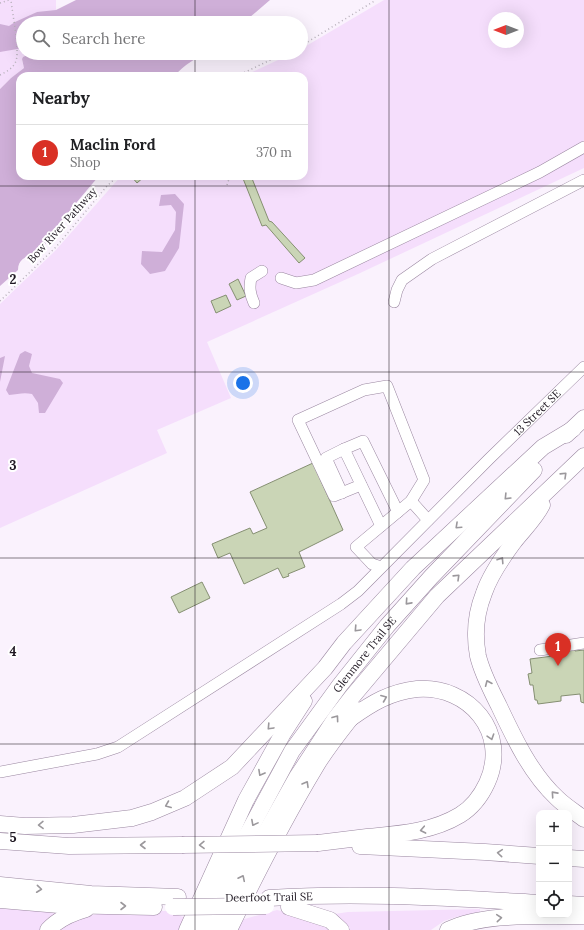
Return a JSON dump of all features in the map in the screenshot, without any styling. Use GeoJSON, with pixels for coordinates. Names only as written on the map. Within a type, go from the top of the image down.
{"type":"FeatureCollection","features":[{"type":"Feature","properties":{"kind":"highway"},"geometry":{"type":"LineString","coordinates":[[187,930],[246,800],[282,735],[325,668],[344,643],[413,568],[544,447],[578,424]]}},
{"type":"Feature","properties":{"kind":"highway","name":"Glenmore Trail SE"},"geometry":{"type":"LineString","coordinates":[[200,930],[241,846],[292,752],[340,685],[387,626],[431,577],[578,424]]}},
{"type":"Feature","properties":{"kind":"highway","name":"Glenmore Trail SE"},"geometry":{"type":"LineString","coordinates":[[216,930],[256,848],[297,777],[352,696],[437,596],[584,456]]}},
{"type":"Feature","properties":{"kind":"highway"},"geometry":{"type":"LineString","coordinates":[[551,488],[539,512],[512,544],[496,568],[484,592],[478,610],[476,638],[481,668],[503,715],[529,763],[556,798],[584,819]]}},
{"type":"Feature","properties":{"kind":"highway"},"geometry":{"type":"LineString","coordinates":[[230,930],[274,841],[313,772],[338,734],[430,613],[437,596]]}},
{"type":"Feature","properties":{"kind":"highway"},"geometry":{"type":"LineString","coordinates":[[0,824],[25,826],[116,821],[152,812],[185,798],[232,767],[325,668]]}},
{"type":"Feature","properties":{"kind":"highway"},"geometry":{"type":"LineString","coordinates":[[318,843],[426,829],[446,822],[471,807],[482,793],[493,768],[494,750],[492,741],[483,720],[472,707],[463,700],[450,694],[425,689],[400,692],[374,701],[351,718]]}},
{"type":"Feature","properties":{"kind":"highway"},"geometry":{"type":"LineString","coordinates":[[0,841],[69,846],[318,843],[536,856]]}},
{"type":"Feature","properties":{"kind":"highway"},"geometry":{"type":"LineString","coordinates":[[572,858],[584,859]]}},
{"type":"Feature","properties":{"kind":"highway"},"geometry":{"type":"LineString","coordinates":[[0,885],[175,902]]}},
{"type":"Feature","properties":{"kind":"highway","name":"Deerfoot Trail SE"},"geometry":{"type":"LineString","coordinates":[[268,902],[309,896],[536,903]]}},
{"type":"Feature","properties":{"kind":"highway"},"geometry":{"type":"LineString","coordinates":[[0,900],[59,905],[98,906],[175,902],[268,902],[330,920],[341,930]]}},
{"type":"Feature","properties":{"kind":"highway"},"geometry":{"type":"LineString","coordinates":[[289,907],[479,900]]}},
{"type":"Feature","properties":{"kind":"highway"},"geometry":{"type":"LineString","coordinates":[[572,904],[584,905]]}},
{"type":"Feature","properties":{"kind":"highway"},"geometry":{"type":"LineString","coordinates":[[48,930],[52,925],[65,917],[79,911],[98,906]]}},
{"type":"Feature","properties":{"kind":"highway"},"geometry":{"type":"LineString","coordinates":[[448,930],[460,924],[478,926],[503,917],[584,916]]}},
{"type":"Feature","properties":{"kind":"lane"},"geometry":{"type":"LineString","coordinates":[[281,278],[296,283],[314,280],[540,172],[584,147]]}},
{"type":"Feature","properties":{"kind":"lane"},"geometry":{"type":"LineString","coordinates":[[394,302],[399,285],[402,280],[411,273],[432,260],[584,180]]}},
{"type":"Feature","properties":{"kind":"lane"},"geometry":{"type":"LineString","coordinates":[[254,303],[251,296],[251,278],[262,271]]}},
{"type":"Feature","properties":{"kind":"lane","name":"13 Street SE"},"geometry":{"type":"LineString","coordinates":[[0,772],[97,754],[118,747],[341,604],[358,591],[489,458],[584,367]]}},
{"type":"Feature","properties":{"kind":"lane"},"geometry":{"type":"LineString","coordinates":[[361,485],[334,496],[298,420],[364,390],[386,386],[424,480],[411,501],[356,547],[372,564],[381,567]]}},
{"type":"Feature","properties":{"kind":"lane"},"geometry":{"type":"LineString","coordinates":[[342,493],[326,458],[344,448],[363,441],[398,512]]}},
{"type":"Feature","properties":{"kind":"lane"},"geometry":{"type":"LineString","coordinates":[[344,448],[381,526]]}},
{"type":"Feature","properties":{"kind":"lane"},"geometry":{"type":"LineString","coordinates":[[411,501],[428,520]]}},
{"type":"Feature","properties":{"kind":"lane"},"geometry":{"type":"LineString","coordinates":[[540,650],[584,643]]}},
{"type":"Feature","properties":{"kind":"path"},"geometry":{"type":"LineString","coordinates":[[0,3],[10,0],[16,40]]}},
{"type":"Feature","properties":{"kind":"path"},"geometry":{"type":"LineString","coordinates":[[308,42],[376,0]]}},
{"type":"Feature","properties":{"kind":"path"},"geometry":{"type":"LineString","coordinates":[[0,74],[9,70],[16,60]]}},
{"type":"Feature","properties":{"kind":"path"},"geometry":{"type":"LineString","coordinates":[[245,72],[270,60]]}},
{"type":"Feature","properties":{"kind":"path","name":"Bow River Pathway"},"geometry":{"type":"LineString","coordinates":[[0,301],[56,247],[114,180]]}},
{"type":"Feature","properties":{"kind":"path"},"geometry":{"type":"LineString","coordinates":[[227,185],[229,180]]}},
{"type":"Feature","properties":{"kind":"shaded area"},"geometry":{"type":"Polygon","coordinates":[[[0,0],[56,0],[56,10],[41,16],[16,16],[16,60],[22,60],[24,68],[19,72],[16,72],[16,74],[0,89],[0,0]]]}},
{"type":"Feature","properties":{"kind":"shaded area"},"geometry":{"type":"Polygon","coordinates":[[[76,0],[270,0],[251,16],[28,16],[37,12],[56,10],[76,0]]]}},
{"type":"Feature","properties":{"kind":"shaded area"},"geometry":{"type":"Polygon","coordinates":[[[384,0],[584,0],[584,168],[358,274],[207,342],[231,398],[157,430],[167,453],[0,528],[0,304],[55,251],[117,180],[308,180],[308,72],[253,72],[278,60],[308,60],[308,45],[384,0]]]}},
{"type":"Feature","properties":{"kind":"shaded area"},"geometry":{"type":"Polygon","coordinates":[[[15,22],[16,49],[0,52],[0,24],[9,26],[15,22]]]}},
{"type":"Feature","properties":{"kind":"shaded area"},"geometry":{"type":"Polygon","coordinates":[[[22,60],[193,60],[179,72],[19,72],[24,68],[22,60]]]}},
{"type":"Feature","properties":{"kind":"shaded area"},"geometry":{"type":"Polygon","coordinates":[[[16,74],[16,180],[96,180],[59,224],[43,247],[36,253],[24,258],[19,265],[18,270],[0,286],[0,89],[16,74]]]}},
{"type":"Feature","properties":{"kind":"shaded area"},"geometry":{"type":"Polygon","coordinates":[[[175,194],[184,204],[179,248],[165,271],[150,274],[141,264],[142,251],[162,252],[175,230],[176,212],[171,205],[159,206],[161,195],[175,194]]]}},
{"type":"Feature","properties":{"kind":"shaded area"},"geometry":{"type":"Polygon","coordinates":[[[25,351],[32,354],[29,366],[32,373],[60,379],[63,383],[45,413],[39,413],[38,403],[32,394],[24,393],[9,395],[6,390],[20,354],[25,351]]]}},
{"type":"Feature","properties":{"kind":"shaded area"},"geometry":{"type":"Polygon","coordinates":[[[5,356],[0,382],[0,358],[5,356]]]}},
{"type":"Feature","properties":{"kind":"shaded area"},"geometry":{"type":"Polygon","coordinates":[[[0,906],[58,912],[43,930],[0,930],[0,906]]]}},
{"type":"Feature","properties":{"kind":"shaded area"},"geometry":{"type":"Polygon","coordinates":[[[480,909],[480,912],[444,921],[431,930],[346,930],[328,915],[348,912],[480,909]]]}},
{"type":"Feature","properties":{"kind":"shaded area"},"geometry":{"type":"Polygon","coordinates":[[[277,910],[315,920],[329,930],[234,930],[241,920],[277,910]]]}},
{"type":"Feature","properties":{"kind":"shaded area"},"geometry":{"type":"Polygon","coordinates":[[[117,911],[168,911],[186,918],[181,930],[57,930],[77,919],[117,911]]]}},
{"type":"Feature","properties":{"kind":"building"},"geometry":{"type":"Polygon","coordinates":[[[244,180],[253,180],[269,221],[272,222],[305,258],[299,263],[266,225],[262,226],[244,180]]]}},
{"type":"Feature","properties":{"kind":"building"},"geometry":{"type":"Polygon","coordinates":[[[238,279],[246,296],[237,300],[229,284],[238,279]]]}},
{"type":"Feature","properties":{"kind":"building"},"geometry":{"type":"Polygon","coordinates":[[[226,295],[231,306],[216,313],[211,301],[226,295]]]}},
{"type":"Feature","properties":{"kind":"building"},"geometry":{"type":"Polygon","coordinates":[[[313,463],[343,530],[299,552],[305,567],[288,574],[289,576],[283,578],[278,568],[244,584],[230,553],[218,558],[212,544],[250,528],[253,534],[267,528],[250,492],[313,463]]]}},
{"type":"Feature","properties":{"kind":"building"},"geometry":{"type":"Polygon","coordinates":[[[202,582],[210,598],[179,613],[171,597],[202,582]]]}},
{"type":"Feature","properties":{"kind":"building"},"geometry":{"type":"Polygon","coordinates":[[[574,641],[575,651],[584,650],[584,703],[581,702],[580,694],[561,696],[561,701],[538,704],[537,700],[535,700],[533,685],[530,685],[528,674],[532,673],[530,659],[553,656],[551,645],[574,641]]]}},
{"type":"Feature","properties":{"kind":"place","name":"Maclin Ford"},"geometry":{"type":"Point","coordinates":[558,666]}}]}
